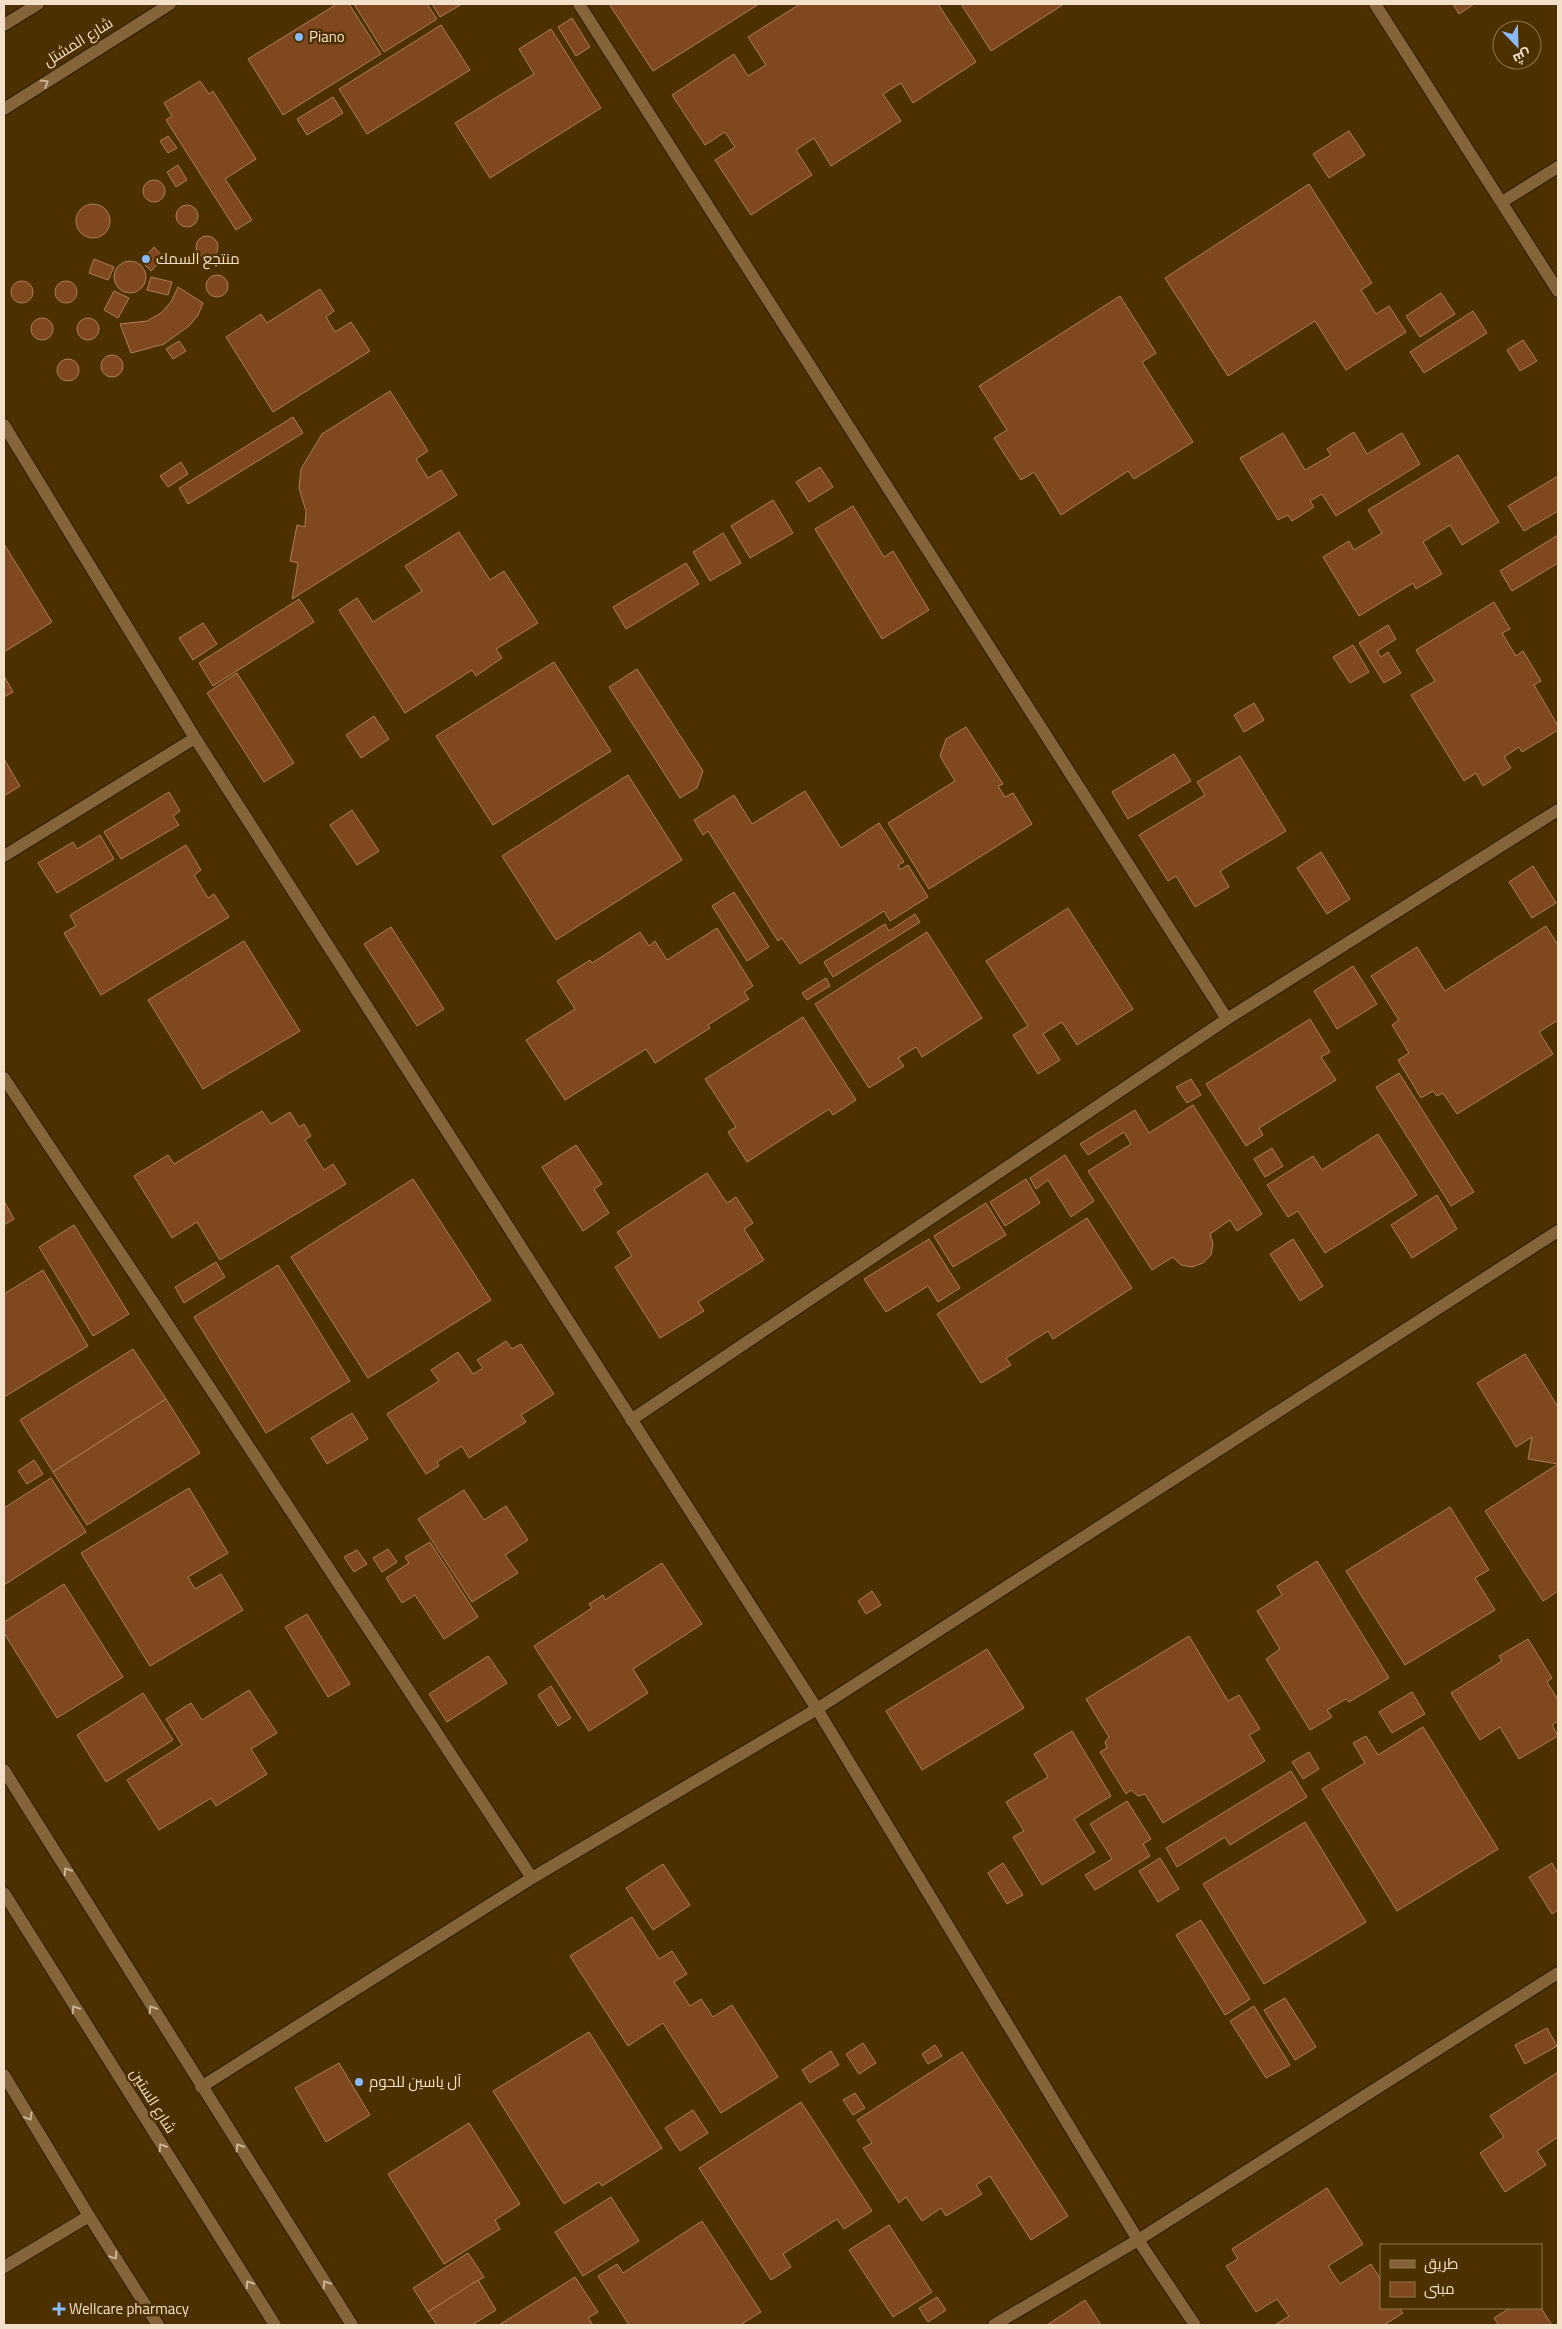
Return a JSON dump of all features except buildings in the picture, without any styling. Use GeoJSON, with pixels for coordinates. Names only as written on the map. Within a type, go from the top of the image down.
{"type":"FeatureCollection","features":[{"type":"Feature","properties":{"kind":"street"},"geometry":{"type":"LineString","coordinates":[[4,25],[38,4]]}},
{"type":"Feature","properties":{"kind":"street","name":"شارع المشتل"},"geometry":{"type":"LineString","coordinates":[[4,109],[170,4]]}},
{"type":"Feature","properties":{"kind":"street"},"geometry":{"type":"LineString","coordinates":[[580,4],[1228,1019]]}},
{"type":"Feature","properties":{"kind":"street"},"geometry":{"type":"LineString","coordinates":[[1375,4],[1558,291]]}},
{"type":"Feature","properties":{"kind":"street"},"geometry":{"type":"LineString","coordinates":[[1502,202],[1558,167]]}},
{"type":"Feature","properties":{"kind":"street"},"geometry":{"type":"LineString","coordinates":[[4,424],[195,738],[817,1708],[1138,2240],[1195,2325]]}},
{"type":"Feature","properties":{"kind":"street"},"geometry":{"type":"LineString","coordinates":[[4,856],[195,738]]}},
{"type":"Feature","properties":{"kind":"street"},"geometry":{"type":"LineString","coordinates":[[631,1420],[1228,1019],[1558,810]]}},
{"type":"Feature","properties":{"kind":"street"},"geometry":{"type":"LineString","coordinates":[[4,1078],[226,1411],[532,1878]]}},
{"type":"Feature","properties":{"kind":"street"},"geometry":{"type":"LineString","coordinates":[[201,2087],[532,1878],[817,1708],[1558,1230]]}},
{"type":"Feature","properties":{"kind":"street"},"geometry":{"type":"LineString","coordinates":[[4,1770],[352,2325]]}},
{"type":"Feature","properties":{"kind":"street","name":"شارع الستين"},"geometry":{"type":"LineString","coordinates":[[4,1893],[275,2325]]}},
{"type":"Feature","properties":{"kind":"street"},"geometry":{"type":"LineString","coordinates":[[994,2325],[1138,2240],[1558,1973]]}},
{"type":"Feature","properties":{"kind":"street"},"geometry":{"type":"LineString","coordinates":[[4,2075],[89,2216],[158,2325]]}},
{"type":"Feature","properties":{"kind":"street"},"geometry":{"type":"LineString","coordinates":[[4,2267],[89,2216]]}},
{"type":"Feature","properties":{"kind":"place","name":"Piano"},"geometry":{"type":"Point","coordinates":[299,37]}},
{"type":"Feature","properties":{"kind":"place","name":"منتجع السمك"},"geometry":{"type":"Point","coordinates":[146,259]}},
{"type":"Feature","properties":{"kind":"place","name":"آل ياسين للحوم"},"geometry":{"type":"Point","coordinates":[359,2082]}},
{"type":"Feature","properties":{"kind":"place","name":"Wellcare pharmacy"},"geometry":{"type":"Point","coordinates":[59,2309]}}]}
